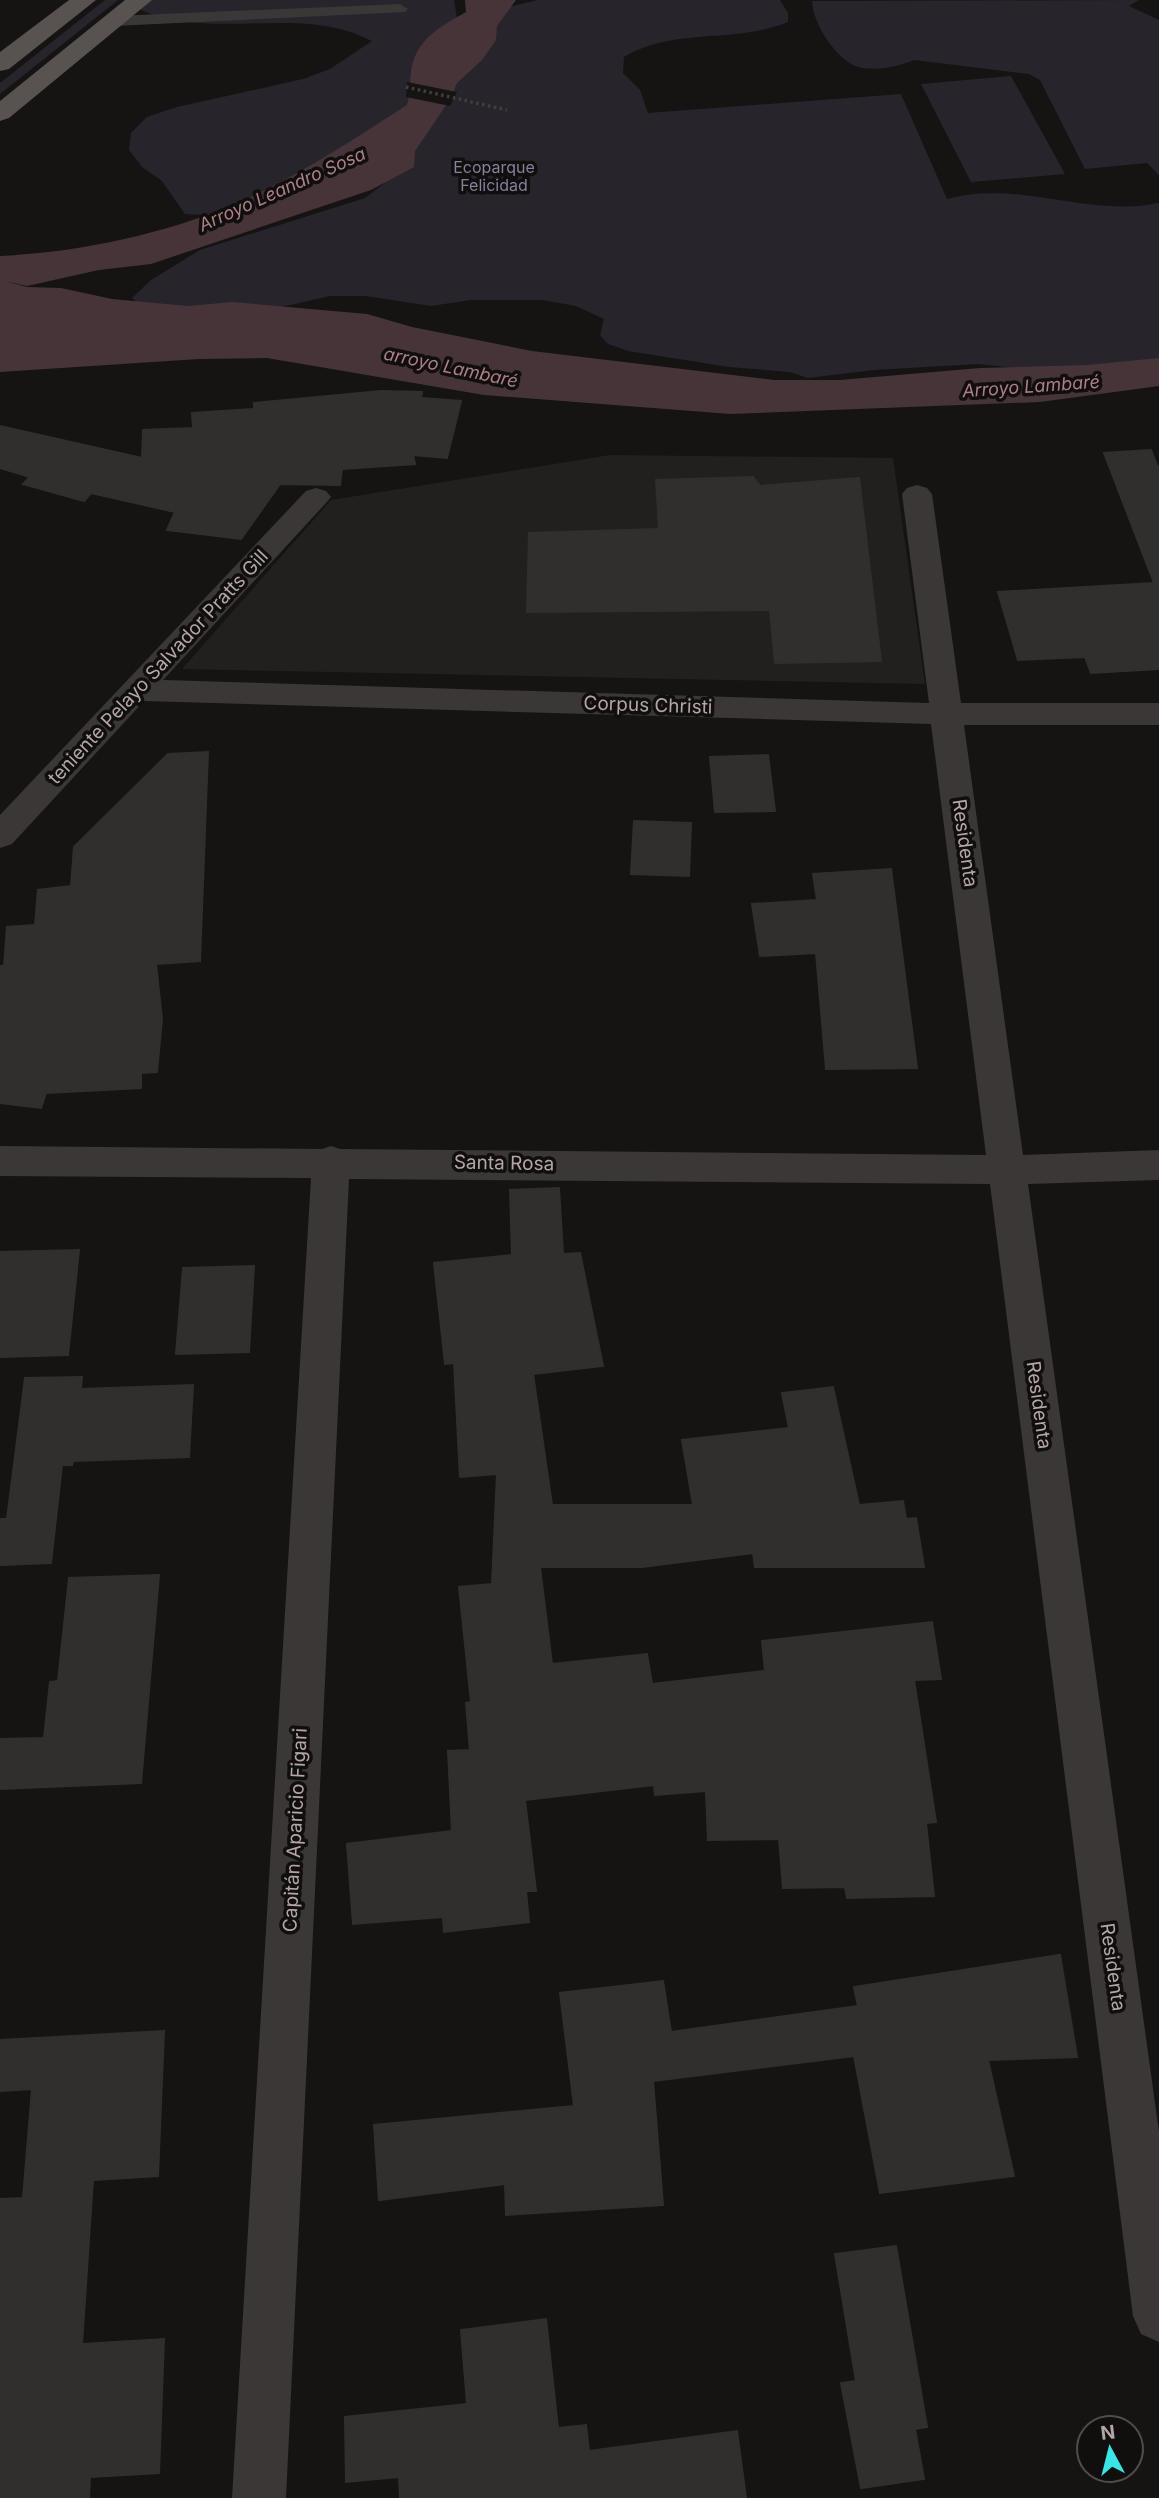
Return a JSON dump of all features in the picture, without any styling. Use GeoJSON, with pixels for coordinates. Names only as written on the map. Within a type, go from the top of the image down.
{"type":"FeatureCollection","features":[{"type":"Feature","properties":{"kind":"main road"},"geometry":{"type":"LineString","coordinates":[[0,64],[84,0]]}},
{"type":"Feature","properties":{"kind":"main road"},"geometry":{"type":"LineString","coordinates":[[0,113],[140,0]]}},
{"type":"Feature","properties":{"kind":"street","name":"Residenta"},"geometry":{"type":"LineString","coordinates":[[917,494],[1159,2316]]}},
{"type":"Feature","properties":{"kind":"street","name":"teniente Pelayo Salvador Pratts Gill"},"geometry":{"type":"LineString","coordinates":[[0,836],[316,497]]}},
{"type":"Feature","properties":{"kind":"street","name":"Corpus Christi"},"geometry":{"type":"LineString","coordinates":[[137,690],[948,714],[1159,714]]}},
{"type":"Feature","properties":{"kind":"street","name":"Santa Rosa"},"geometry":{"type":"LineString","coordinates":[[0,1161],[331,1161],[1008,1170],[1159,1166]]}},
{"type":"Feature","properties":{"kind":"street","name":"Capitán Aparicio Figari"},"geometry":{"type":"LineString","coordinates":[[259,2498],[331,1161]]}},
{"type":"Feature","properties":{"kind":"lane"},"geometry":{"type":"LineString","coordinates":[[114,21],[400,9]]}},
{"type":"Feature","properties":{"kind":"path"},"geometry":{"type":"LineString","coordinates":[[406,87],[507,110]]}},
{"type":"Feature","properties":{"kind":"shaded area"},"geometry":{"type":"Polygon","coordinates":[[[610,455],[893,458],[925,684],[182,669],[331,500],[610,455]]]}},
{"type":"Feature","properties":{"kind":"green space"},"geometry":{"type":"Polygon","coordinates":[[[105,0],[118,0],[0,94],[0,83],[105,0]]]}},
{"type":"Feature","properties":{"kind":"green space","name":"Ecoparque Felicidad"},"geometry":{"type":"Polygon","coordinates":[[[140,0],[454,0],[457,19],[538,0],[780,0],[788,13],[788,22],[747,33],[663,42],[624,57],[623,73],[640,90],[648,113],[901,94],[947,199],[1000,193],[1105,206],[1159,203],[1159,367],[1017,368],[978,364],[874,370],[808,378],[790,372],[729,367],[628,351],[608,344],[600,335],[604,319],[576,306],[542,300],[471,300],[431,306],[366,296],[330,296],[225,320],[153,316],[132,298],[151,280],[200,250],[365,198],[386,182],[222,216],[185,214],[162,181],[142,167],[129,150],[131,133],[147,117],[177,107],[303,79],[330,69],[372,41],[344,30],[316,25],[198,23],[169,19],[141,10],[140,0]]]}},
{"type":"Feature","properties":{"kind":"green space"},"geometry":{"type":"Polygon","coordinates":[[[1139,0],[1129,6],[1159,20],[1159,175],[1147,163],[1085,169],[1040,80],[1029,74],[914,60],[884,68],[867,69],[853,65],[838,53],[825,37],[816,19],[812,1],[1139,0]]]}},
{"type":"Feature","properties":{"kind":"green space"},"geometry":{"type":"Polygon","coordinates":[[[1011,76],[1065,174],[971,182],[921,84],[1011,76]]]}},
{"type":"Feature","properties":{"kind":"water"},"geometry":{"type":"Polygon","coordinates":[[[465,0],[516,0],[497,26],[496,40],[482,60],[457,83],[451,98],[415,151],[414,167],[371,190],[151,264],[99,270],[27,286],[5,281],[27,287],[61,288],[112,299],[188,306],[233,302],[367,314],[412,327],[532,351],[774,380],[840,380],[980,368],[1087,365],[1159,358],[1159,386],[1040,402],[730,414],[484,395],[267,358],[199,359],[0,372],[0,256],[92,246],[152,232],[240,202],[283,181],[407,105],[415,56],[433,33],[466,12],[465,0]]]}},
{"type":"Feature","properties":{"kind":"pier"},"geometry":{"type":"Polygon","coordinates":[[[407,82],[457,92],[450,106],[406,97],[407,82]]]}},
{"type":"Feature","properties":{"kind":"building"},"geometry":{"type":"Polygon","coordinates":[[[381,391],[422,392],[421,398],[461,401],[447,458],[413,455],[415,464],[342,469],[340,485],[280,484],[241,539],[167,530],[175,512],[91,493],[84,501],[23,484],[30,477],[0,468],[0,426],[142,458],[143,430],[193,428],[192,413],[254,409],[254,403],[381,391]]]}},
{"type":"Feature","properties":{"kind":"building"},"geometry":{"type":"Polygon","coordinates":[[[1151,450],[1159,470],[1159,669],[1091,673],[1085,657],[1018,660],[998,592],[1154,583],[1104,453],[1151,450]]]}},
{"type":"Feature","properties":{"kind":"building"},"geometry":{"type":"Polygon","coordinates":[[[753,477],[760,486],[859,478],[881,661],[775,663],[770,610],[527,612],[529,533],[659,529],[656,480],[753,477]]]}},
{"type":"Feature","properties":{"kind":"building"},"geometry":{"type":"Polygon","coordinates":[[[208,752],[200,961],[156,964],[162,1019],[157,1072],[141,1073],[141,1088],[46,1093],[41,1108],[0,1103],[0,966],[4,966],[7,927],[35,925],[38,890],[71,886],[74,847],[168,754],[208,752]]]}},
{"type":"Feature","properties":{"kind":"building"},"geometry":{"type":"Polygon","coordinates":[[[768,755],[775,811],[715,812],[710,757],[768,755]]]}},
{"type":"Feature","properties":{"kind":"building"},"geometry":{"type":"Polygon","coordinates":[[[634,821],[691,823],[689,876],[631,874],[634,821]]]}},
{"type":"Feature","properties":{"kind":"building"},"geometry":{"type":"Polygon","coordinates":[[[891,869],[917,1068],[826,1069],[816,953],[760,956],[752,904],[817,900],[813,874],[891,869]]]}},
{"type":"Feature","properties":{"kind":"building"},"geometry":{"type":"Polygon","coordinates":[[[559,1188],[563,1254],[580,1253],[603,1366],[533,1374],[552,1505],[693,1505],[682,1440],[789,1428],[782,1393],[833,1387],[859,1505],[903,1501],[906,1519],[916,1518],[924,1567],[755,1567],[753,1553],[642,1567],[540,1567],[552,1664],[647,1654],[652,1684],[765,1671],[762,1641],[932,1622],[941,1679],[914,1680],[936,1822],[926,1823],[934,1896],[847,1898],[845,1887],[783,1888],[779,1839],[708,1840],[706,1791],[655,1795],[654,1785],[525,1800],[536,1891],[526,1891],[529,1922],[444,1932],[443,1917],[353,1924],[347,1844],[452,1831],[448,1751],[470,1750],[466,1703],[471,1702],[459,1587],[492,1584],[497,1474],[460,1477],[454,1363],[445,1364],[434,1263],[512,1255],[510,1190],[559,1188]]]}},
{"type":"Feature","properties":{"kind":"building"},"geometry":{"type":"Polygon","coordinates":[[[79,1250],[68,1355],[0,1357],[0,1252],[79,1250]]]}},
{"type":"Feature","properties":{"kind":"building"},"geometry":{"type":"Polygon","coordinates":[[[254,1266],[249,1352],[176,1354],[183,1268],[254,1266]]]}},
{"type":"Feature","properties":{"kind":"building"},"geometry":{"type":"Polygon","coordinates":[[[82,1377],[81,1389],[193,1385],[189,1457],[73,1461],[72,1465],[62,1465],[51,1563],[0,1565],[0,1519],[7,1519],[25,1378],[82,1377]]]}},
{"type":"Feature","properties":{"kind":"building"},"geometry":{"type":"Polygon","coordinates":[[[159,1575],[141,1783],[0,1789],[0,1739],[44,1738],[50,1682],[58,1681],[69,1578],[159,1575]]]}},
{"type":"Feature","properties":{"kind":"building"},"geometry":{"type":"Polygon","coordinates":[[[1060,1955],[1077,2057],[988,2060],[1014,2176],[880,2193],[854,2056],[653,2081],[663,2205],[506,2215],[505,2184],[379,2200],[374,2125],[574,2106],[560,1993],[663,1981],[671,2032],[858,2006],[854,1987],[1060,1955]]]}},
{"type":"Feature","properties":{"kind":"building"},"geometry":{"type":"Polygon","coordinates":[[[164,2031],[158,2176],[93,2180],[82,2344],[164,2339],[159,2473],[90,2477],[89,2498],[0,2498],[0,2199],[23,2198],[32,2089],[0,2091],[0,2040],[164,2031]]]}},
{"type":"Feature","properties":{"kind":"building"},"geometry":{"type":"Polygon","coordinates":[[[896,2246],[927,2427],[915,2429],[924,2479],[861,2488],[841,2383],[856,2381],[835,2254],[896,2246]]]}},
{"type":"Feature","properties":{"kind":"building"},"geometry":{"type":"Polygon","coordinates":[[[546,2319],[558,2428],[586,2425],[589,2451],[737,2431],[746,2498],[400,2498],[399,2477],[346,2482],[345,2417],[467,2404],[461,2330],[546,2319]]]}},
{"type":"Feature","properties":{"kind":"water label","name":"Arroyo Leandro Sosa"},"geometry":{"type":"Point","coordinates":[282,189]}},
{"type":"Feature","properties":{"kind":"water label","name":"arroyo Lambaré"},"geometry":{"type":"Point","coordinates":[451,367]}},
{"type":"Feature","properties":{"kind":"water label","name":"Arroyo Lambaré"},"geometry":{"type":"Point","coordinates":[1031,386]}}]}
